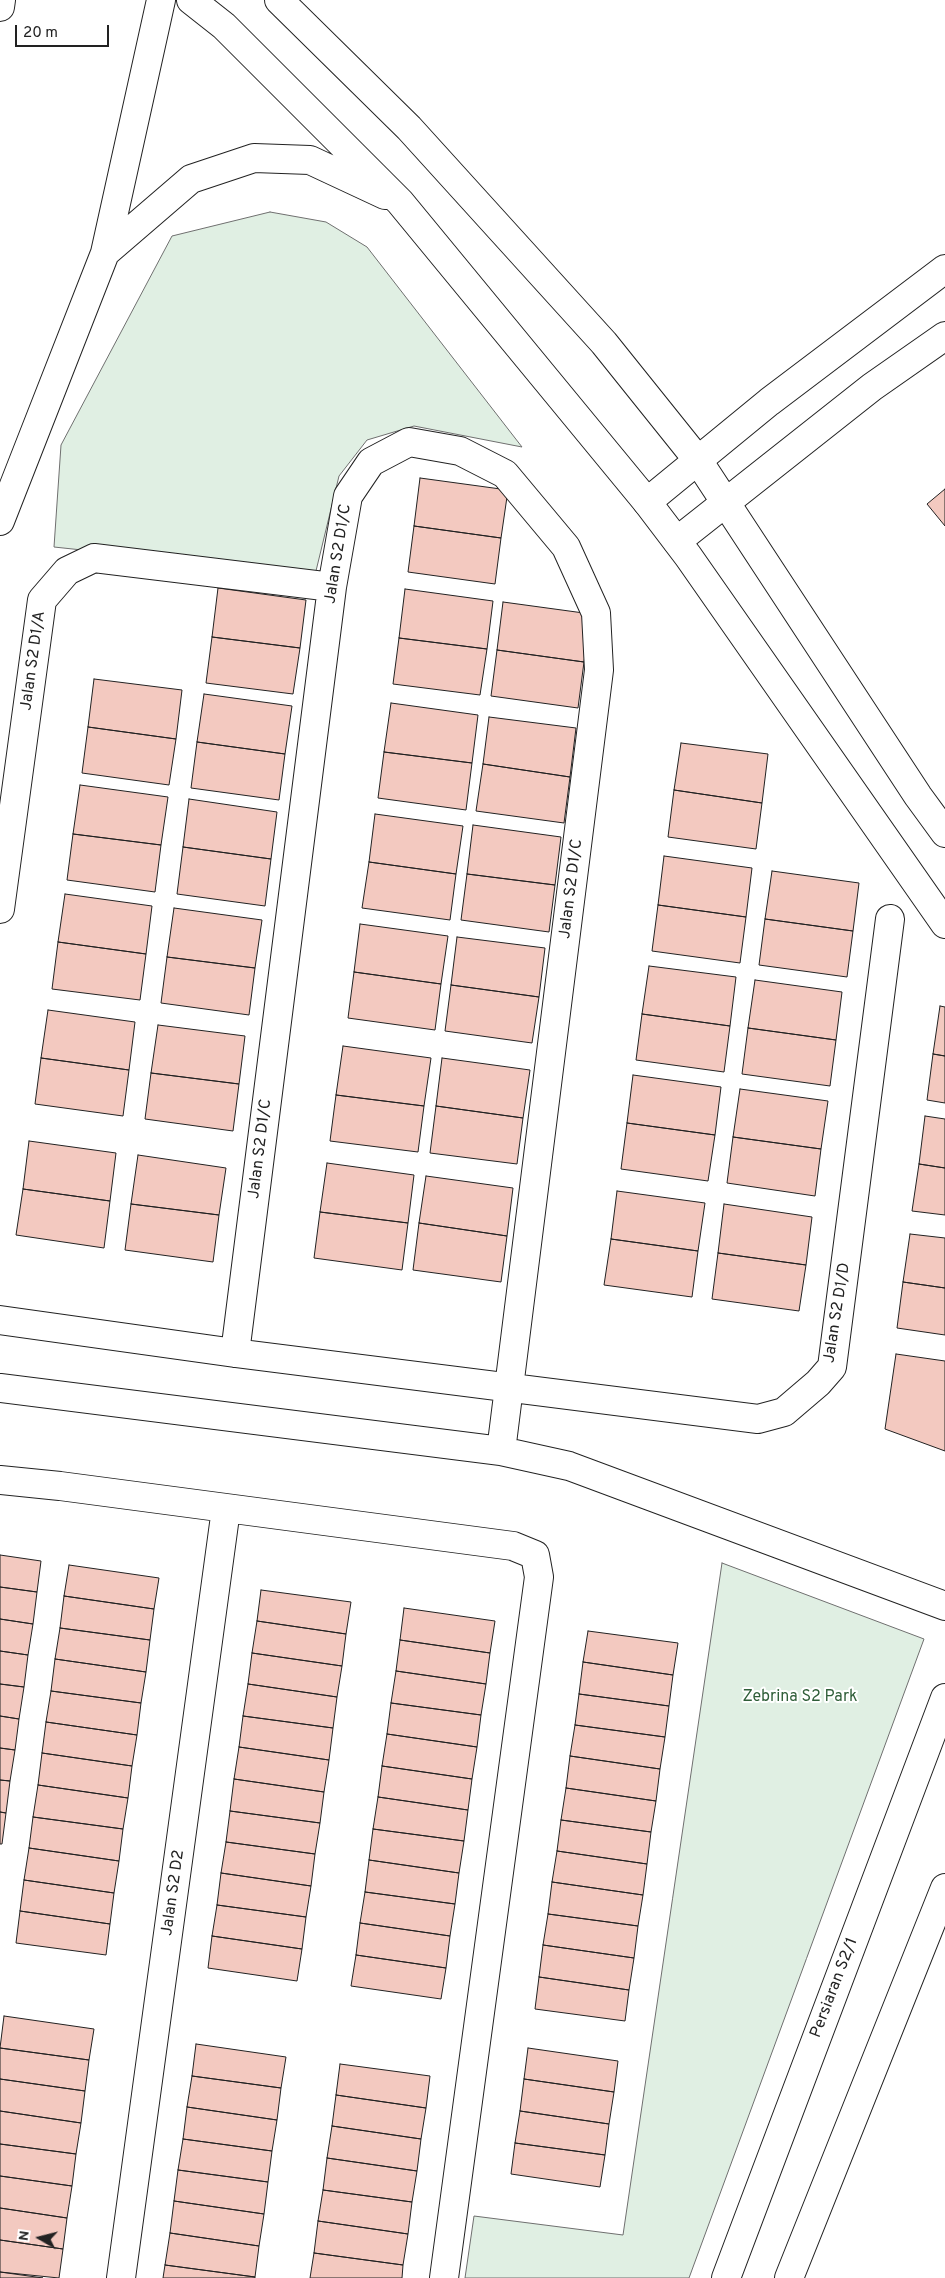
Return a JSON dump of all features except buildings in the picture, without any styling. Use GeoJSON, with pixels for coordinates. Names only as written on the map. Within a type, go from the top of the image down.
{"type":"FeatureCollection","features":[{"type":"Feature","properties":{"kind":"street"},"geometry":{"type":"LineString","coordinates":[[0,6],[1,0]]}},
{"type":"Feature","properties":{"kind":"street"},"geometry":{"type":"LineString","coordinates":[[0,521],[105,253],[161,0]]}},
{"type":"Feature","properties":{"kind":"street"},"geometry":{"type":"LineString","coordinates":[[191,0],[224,26],[400,202],[646,502],[677,541],[945,924]]}},
{"type":"Feature","properties":{"kind":"street"},"geometry":{"type":"LineString","coordinates":[[279,0],[422,142],[604,343],[697,459],[918,796],[945,833]]}},
{"type":"Feature","properties":{"kind":"street"},"geometry":{"type":"LineString","coordinates":[[105,253],[191,180],[254,158],[310,160],[400,202]]}},
{"type":"Feature","properties":{"kind":"street"},"geometry":{"type":"LineString","coordinates":[[646,502],[697,459],[945,269]]}},
{"type":"Feature","properties":{"kind":"street"},"geometry":{"type":"LineString","coordinates":[[677,541],[872,387],[945,336]]}},
{"type":"Feature","properties":{"kind":"street","name":"Jalan S2 D1/C"},"geometry":{"type":"LineString","coordinates":[[235,1353],[332,587],[348,496],[371,462],[409,442],[460,451],[504,474],[566,547],[596,613],[599,670],[501,1452]]}},
{"type":"Feature","properties":{"kind":"street","name":"Jalan S2 D1/A"},"geometry":{"type":"LineString","coordinates":[[0,909],[42,600],[67,571],[94,558],[332,587]]}},
{"type":"Feature","properties":{"kind":"street","name":"Jalan S2 D1/D"},"geometry":{"type":"LineString","coordinates":[[0,1320],[235,1353],[758,1420],[784,1412],[818,1383],[832,1368],[890,919]]}},
{"type":"Feature","properties":{"kind":"street"},"geometry":{"type":"LineString","coordinates":[[0,1388],[501,1452],[569,1466],[945,1606]]}},
{"type":"Feature","properties":{"kind":"street"},"geometry":{"type":"LineString","coordinates":[[0,1480],[60,1486],[513,1546],[535,1555],[539,1577],[444,2278]]}},
{"type":"Feature","properties":{"kind":"street","name":"Jalan S2 D2"},"geometry":{"type":"LineString","coordinates":[[121,2278],[226,1509]]}},
{"type":"Feature","properties":{"kind":"street","name":"Persiaran S2/1"},"geometry":{"type":"LineString","coordinates":[[726,2278],[945,1698]]}},
{"type":"Feature","properties":{"kind":"street"},"geometry":{"type":"LineString","coordinates":[[789,2278],[945,1888]]}},
{"type":"Feature","properties":{"kind":"green space"},"geometry":{"type":"Polygon","coordinates":[[[270,212],[326,222],[367,247],[522,447],[414,426],[367,440],[339,476],[315,575],[54,547],[61,445],[172,236],[270,212]]]}},
{"type":"Feature","properties":{"kind":"green space","name":"Zebrina S2 Park"},"geometry":{"type":"Polygon","coordinates":[[[722,1563],[924,1639],[689,2278],[465,2278],[474,2216],[623,2235],[722,1563]]]}}]}
